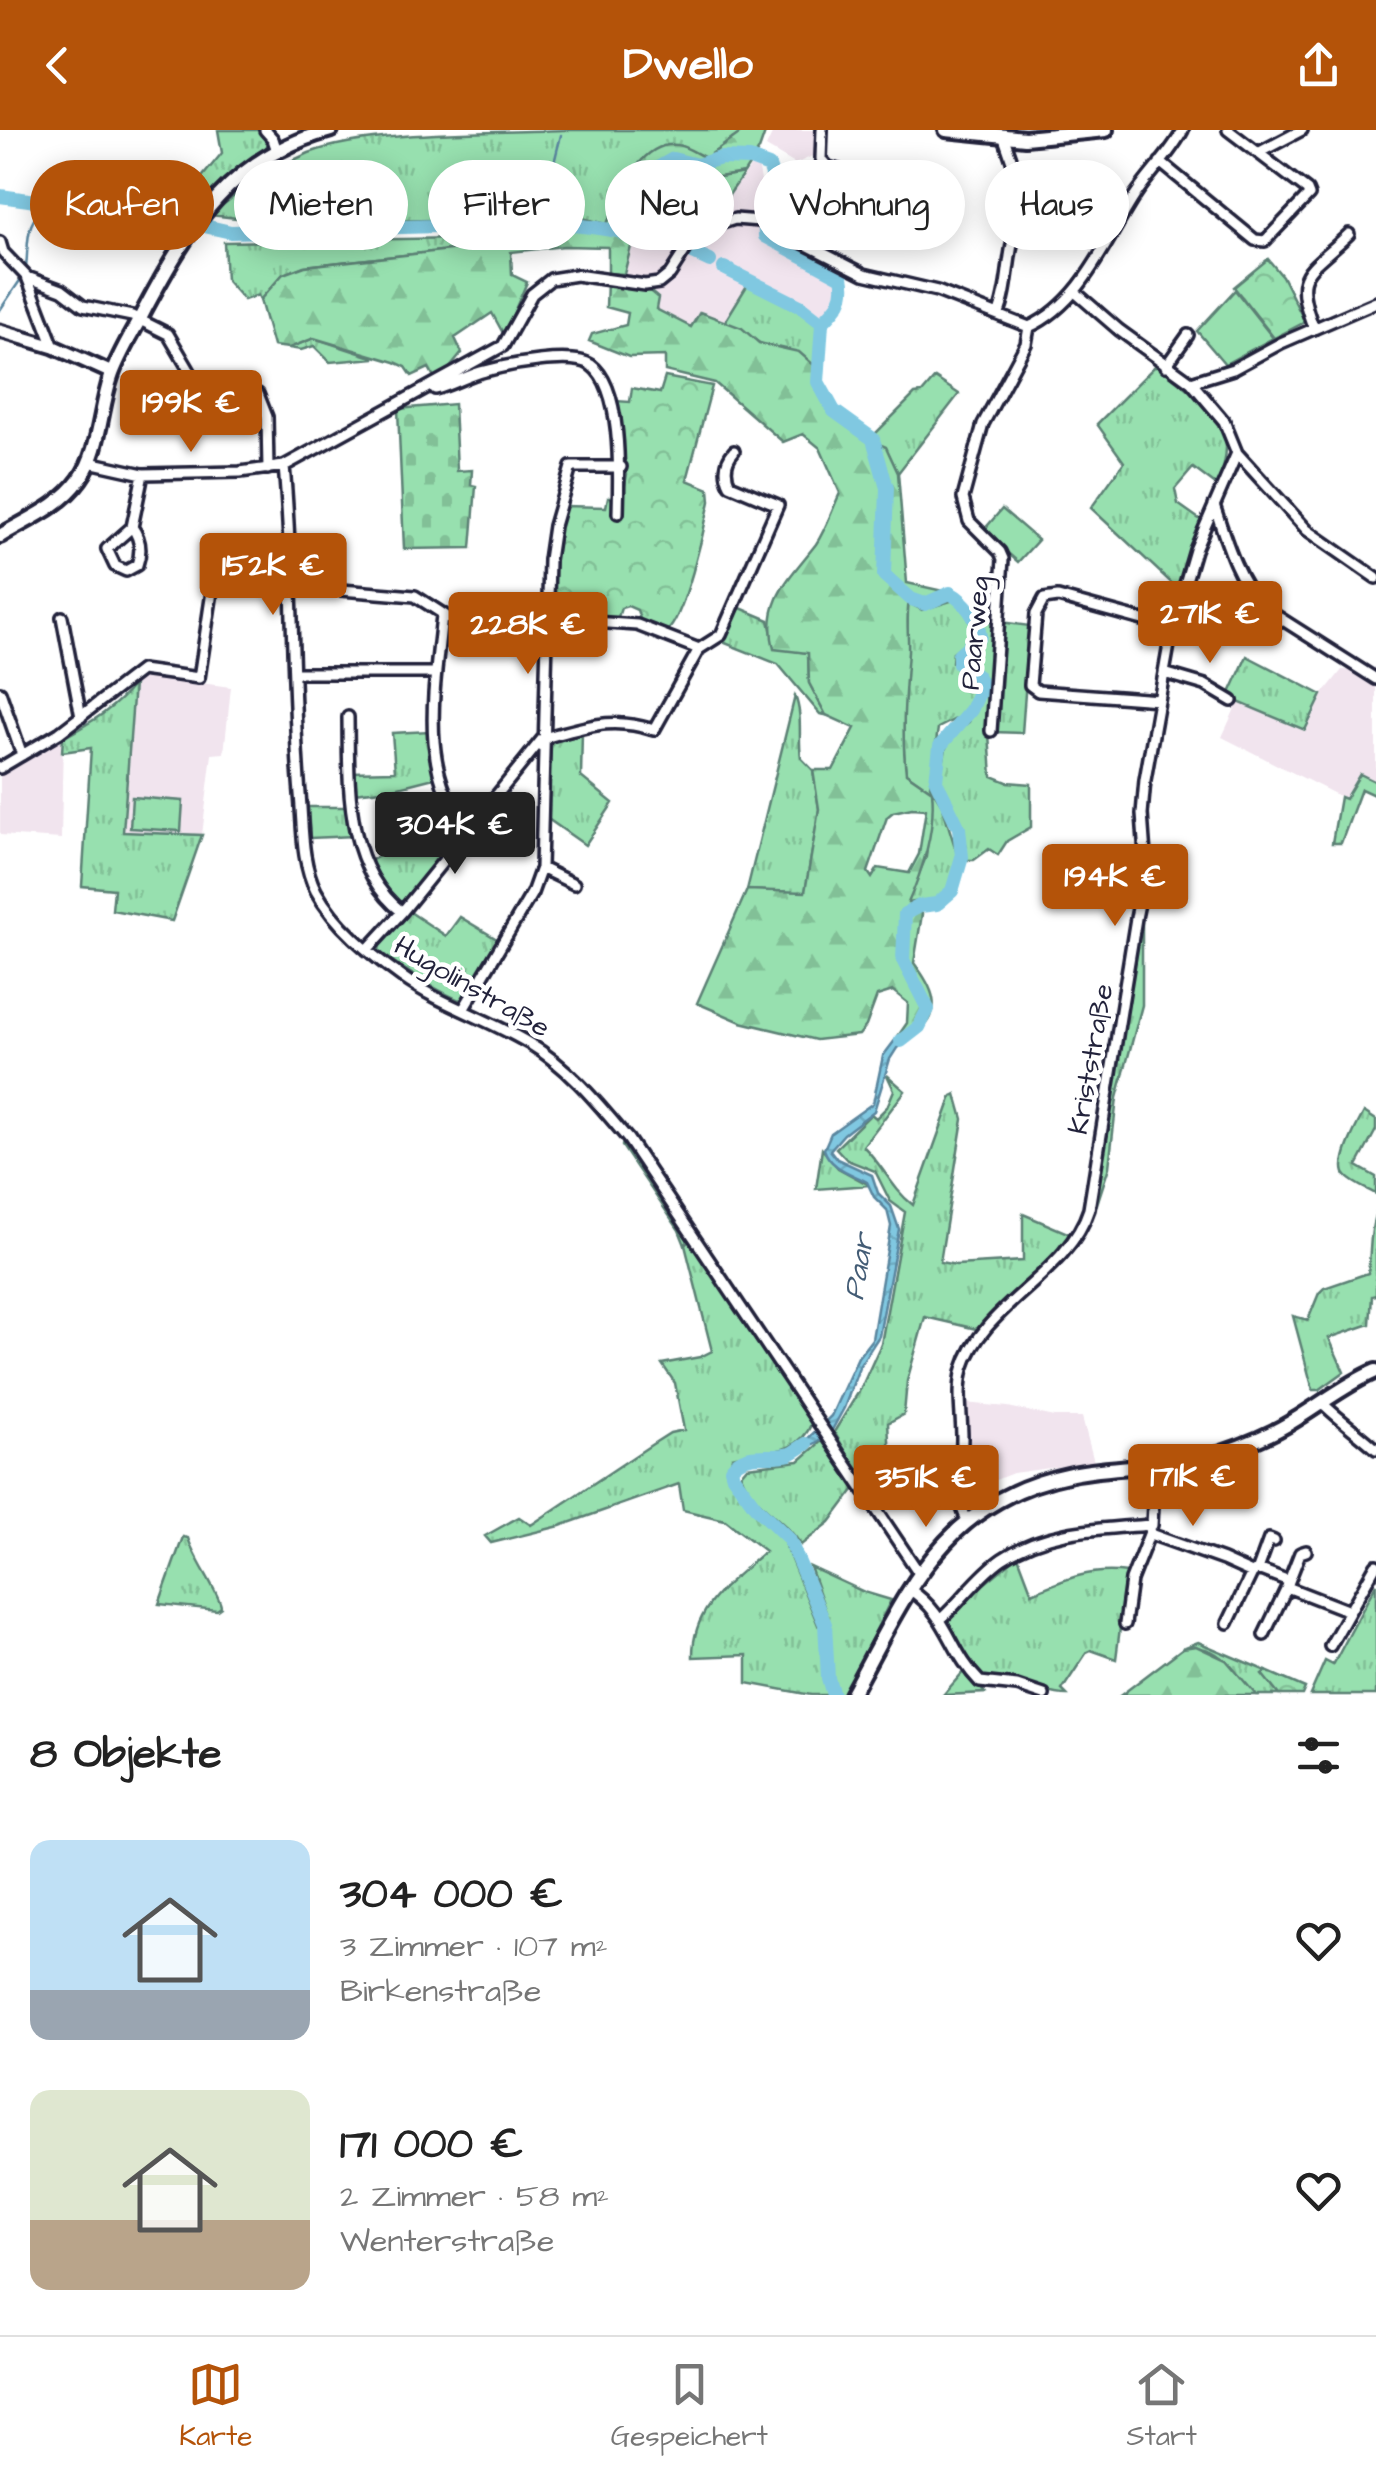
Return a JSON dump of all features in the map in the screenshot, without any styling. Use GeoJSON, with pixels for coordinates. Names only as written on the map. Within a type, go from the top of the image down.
{"type":"FeatureCollection","features":[{"type":"Feature","properties":{"kind":"main road"},"geometry":{"type":"LineString","coordinates":[[0,536],[59,501],[76,484],[89,462],[112,373],[201,213],[249,169],[277,151],[331,130]]}},
{"type":"Feature","properties":{"kind":"main road"},"geometry":{"type":"LineString","coordinates":[[946,130],[1045,137],[1106,130]]}},
{"type":"Feature","properties":{"kind":"main road"},"geometry":{"type":"LineString","coordinates":[[851,1695],[919,1573],[936,1549],[967,1520],[1030,1486],[1072,1474],[1219,1454],[1286,1426],[1376,1371]]}},
{"type":"Feature","properties":{"kind":"street"},"geometry":{"type":"LineString","coordinates":[[264,130],[273,138],[277,151]]}},
{"type":"Feature","properties":{"kind":"street"},"geometry":{"type":"LineString","coordinates":[[821,160],[822,130]]}},
{"type":"Feature","properties":{"kind":"street"},"geometry":{"type":"LineString","coordinates":[[1129,210],[1183,130]]}},
{"type":"Feature","properties":{"kind":"street"},"geometry":{"type":"LineString","coordinates":[[1160,162],[1260,243],[1309,194],[1228,130]]}},
{"type":"Feature","properties":{"kind":"street"},"geometry":{"type":"LineString","coordinates":[[1258,153],[1302,130]]}},
{"type":"Feature","properties":{"kind":"street"},"geometry":{"type":"LineString","coordinates":[[1002,134],[1011,160]]}},
{"type":"Feature","properties":{"kind":"street"},"geometry":{"type":"LineString","coordinates":[[89,462],[142,474],[284,466],[504,346],[532,294],[552,279],[576,275],[645,285],[659,283],[670,274],[690,242],[714,224],[735,219],[760,221],[864,274],[937,291],[1030,327],[1048,318],[1075,292],[1103,250]]}},
{"type":"Feature","properties":{"kind":"street"},"geometry":{"type":"LineString","coordinates":[[1314,329],[1301,285],[1305,275],[1349,234]]}},
{"type":"Feature","properties":{"kind":"street"},"geometry":{"type":"LineString","coordinates":[[1,248],[27,277],[54,347]]}},
{"type":"Feature","properties":{"kind":"street"},"geometry":{"type":"LineString","coordinates":[[998,315],[1014,250]]}},
{"type":"Feature","properties":{"kind":"street"},"geometry":{"type":"LineString","coordinates":[[27,277],[44,280],[83,306],[139,320],[168,334],[200,383],[258,394],[267,417],[268,469]]}},
{"type":"Feature","properties":{"kind":"street"},"geometry":{"type":"LineString","coordinates":[[1075,292],[1191,382],[1224,421],[1237,453],[1308,530],[1376,578]]}},
{"type":"Feature","properties":{"kind":"street"},"geometry":{"type":"LineString","coordinates":[[1191,382],[1233,369],[1376,302]]}},
{"type":"Feature","properties":{"kind":"street","name":"Paarweg"},"geometry":{"type":"LineString","coordinates":[[990,731],[1003,559],[969,522],[963,498],[983,424],[1026,344],[1030,327]]}},
{"type":"Feature","properties":{"kind":"street"},"geometry":{"type":"LineString","coordinates":[[0,331],[54,347],[112,373]]}},
{"type":"Feature","properties":{"kind":"street"},"geometry":{"type":"LineString","coordinates":[[1166,366],[1188,335]]}},
{"type":"Feature","properties":{"kind":"street"},"geometry":{"type":"LineString","coordinates":[[418,394],[486,370],[564,360],[586,362],[607,390],[621,467],[618,513]]}},
{"type":"Feature","properties":{"kind":"street"},"geometry":{"type":"LineString","coordinates":[[367,950],[543,738],[582,726],[619,721],[654,730],[698,649],[722,635],[778,506],[730,485],[726,477],[727,458],[734,451]]}},
{"type":"Feature","properties":{"kind":"street","name":"Kriststraße"},"geometry":{"type":"LineString","coordinates":[[967,1520],[956,1483],[962,1439],[960,1392],[968,1357],[984,1331],[1072,1242],[1089,1208],[1144,887],[1142,814],[1172,628],[1195,550],[1237,453]]}},
{"type":"Feature","properties":{"kind":"street","name":"Hugolinstraße"},"geometry":{"type":"LineString","coordinates":[[284,466],[303,838],[310,879],[324,904],[367,950],[405,979],[530,1044],[585,1089],[628,1140],[919,1573]]}},
{"type":"Feature","properties":{"kind":"street"},"geometry":{"type":"LineString","coordinates":[[462,1010],[532,893],[541,868],[549,560],[554,526],[571,468],[621,467]]}},
{"type":"Feature","properties":{"kind":"street"},"geometry":{"type":"LineString","coordinates":[[132,526],[140,551],[137,565],[126,570],[115,566],[107,549],[132,526],[142,474]]}},
{"type":"Feature","properties":{"kind":"street"},"geometry":{"type":"LineString","coordinates":[[1214,505],[1236,566],[1248,591],[1261,606],[1376,679]]}},
{"type":"Feature","properties":{"kind":"street"},"geometry":{"type":"LineString","coordinates":[[0,768],[81,717],[140,670],[199,678],[213,586],[219,582],[292,583],[415,596],[442,615],[466,621],[549,619],[637,625],[698,649]]}},
{"type":"Feature","properties":{"kind":"street"},"geometry":{"type":"LineString","coordinates":[[1159,700],[1038,691],[1030,685],[1036,614],[1044,600],[1058,597],[1172,628]]}},
{"type":"Feature","properties":{"kind":"street"},"geometry":{"type":"LineString","coordinates":[[442,615],[436,673],[435,766],[442,792],[468,831]]}},
{"type":"Feature","properties":{"kind":"street"},"geometry":{"type":"LineString","coordinates":[[62,617],[81,717]]}},
{"type":"Feature","properties":{"kind":"street"},"geometry":{"type":"LineString","coordinates":[[294,673],[436,673]]}},
{"type":"Feature","properties":{"kind":"street"},"geometry":{"type":"LineString","coordinates":[[1164,673],[1204,685],[1232,701]]}},
{"type":"Feature","properties":{"kind":"street"},"geometry":{"type":"LineString","coordinates":[[0,692],[22,755]]}},
{"type":"Feature","properties":{"kind":"street"},"geometry":{"type":"LineString","coordinates":[[348,717],[350,798],[362,856],[372,881],[402,912]]}},
{"type":"Feature","properties":{"kind":"street"},"geometry":{"type":"LineString","coordinates":[[541,868],[574,884]]}},
{"type":"Feature","properties":{"kind":"street"},"geometry":{"type":"LineString","coordinates":[[1322,1402],[1376,1449]]}},
{"type":"Feature","properties":{"kind":"street"},"geometry":{"type":"LineString","coordinates":[[1125,1624],[1131,1580],[1151,1530],[1155,1464]]}},
{"type":"Feature","properties":{"kind":"street"},"geometry":{"type":"LineString","coordinates":[[940,1619],[1003,1559],[1034,1543],[1082,1530],[1151,1530],[1350,1611]]}},
{"type":"Feature","properties":{"kind":"street"},"geometry":{"type":"LineString","coordinates":[[1228,1622],[1269,1539]]}},
{"type":"Feature","properties":{"kind":"street"},"geometry":{"type":"LineString","coordinates":[[1264,1635],[1300,1553],[1306,1552]]}},
{"type":"Feature","properties":{"kind":"street"},"geometry":{"type":"LineString","coordinates":[[1330,1646],[1376,1565]]}},
{"type":"Feature","properties":{"kind":"street"},"geometry":{"type":"LineString","coordinates":[[909,1589],[934,1608],[964,1664],[980,1682],[1017,1686],[1044,1695]]}},
{"type":"Feature","properties":{"kind":"shaded area"},"geometry":{"type":"Polygon","coordinates":[[[774,130],[818,130],[817,154],[804,160],[788,160],[766,147],[774,130]]]}},
{"type":"Feature","properties":{"kind":"shaded area"},"geometry":{"type":"Polygon","coordinates":[[[754,162],[754,250],[783,250],[839,279],[837,300],[823,317],[752,277],[724,323],[701,312],[691,328],[622,284],[631,250],[734,250],[734,189],[754,162]]]}},
{"type":"Feature","properties":{"kind":"shaded area"},"geometry":{"type":"Polygon","coordinates":[[[1376,665],[1376,782],[1360,774],[1345,799],[1222,737],[1238,702],[1305,729],[1322,695],[1342,670],[1372,672],[1376,665]]]}},
{"type":"Feature","properties":{"kind":"shaded area"},"geometry":{"type":"Polygon","coordinates":[[[140,675],[231,687],[224,753],[212,754],[202,835],[123,833],[134,684],[140,675]]]}},
{"type":"Feature","properties":{"kind":"shaded area"},"geometry":{"type":"Polygon","coordinates":[[[63,738],[61,839],[0,835],[0,773],[63,738]]]}},
{"type":"Feature","properties":{"kind":"shaded area"},"geometry":{"type":"Polygon","coordinates":[[[964,1403],[1055,1417],[1082,1417],[1094,1462],[1013,1473],[962,1493],[964,1403]]]}},
{"type":"Feature","properties":{"kind":"green space"},"geometry":{"type":"Polygon","coordinates":[[[218,130],[265,130],[269,142],[263,153],[254,160],[234,160],[234,176],[214,192],[214,163],[222,153],[218,130]]]}},
{"type":"Feature","properties":{"kind":"green space"},"geometry":{"type":"Polygon","coordinates":[[[740,130],[740,134],[706,158],[696,154],[683,160],[605,160],[605,224],[585,219],[585,160],[428,160],[428,220],[408,220],[408,160],[295,160],[364,140],[433,134],[740,130]]]}},
{"type":"Feature","properties":{"kind":"green space"},"geometry":{"type":"Polygon","coordinates":[[[740,130],[766,130],[744,173],[734,175],[734,160],[642,160],[663,146],[677,145],[706,158],[740,130]]]}},
{"type":"Feature","properties":{"kind":"green space"},"geometry":{"type":"Polygon","coordinates":[[[744,173],[734,188],[734,175],[744,173]]]}},
{"type":"Feature","properties":{"kind":"green space"},"geometry":{"type":"Polygon","coordinates":[[[233,197],[234,218],[214,215],[214,213],[233,197]]]}},
{"type":"Feature","properties":{"kind":"green space"},"geometry":{"type":"Polygon","coordinates":[[[585,227],[605,232],[605,247],[585,246],[585,227]]]}},
{"type":"Feature","properties":{"kind":"green space"},"geometry":{"type":"Polygon","coordinates":[[[408,239],[428,239],[428,250],[450,250],[304,266],[283,274],[260,300],[258,295],[244,300],[226,280],[224,242],[234,242],[234,250],[408,250],[408,239]]]}},
{"type":"Feature","properties":{"kind":"green space"},"geometry":{"type":"Polygon","coordinates":[[[450,250],[529,250],[511,252],[512,275],[527,282],[504,335],[492,313],[455,338],[462,353],[448,370],[434,377],[429,368],[412,376],[406,367],[395,362],[314,338],[289,348],[273,346],[260,300],[283,274],[305,266],[450,250]]]}},
{"type":"Feature","properties":{"kind":"green space"},"geometry":{"type":"Polygon","coordinates":[[[608,250],[630,250],[624,274],[608,273],[608,250]]]}},
{"type":"Feature","properties":{"kind":"green space"},"geometry":{"type":"Polygon","coordinates":[[[1268,259],[1282,276],[1305,322],[1274,338],[1234,287],[1268,259]]]}},
{"type":"Feature","properties":{"kind":"green space"},"geometry":{"type":"Polygon","coordinates":[[[607,281],[646,288],[658,298],[656,309],[691,327],[700,312],[742,328],[759,343],[799,352],[815,366],[822,394],[837,417],[886,447],[898,473],[907,583],[943,591],[926,601],[910,596],[908,610],[906,773],[932,791],[933,805],[927,848],[908,903],[922,914],[914,963],[931,990],[934,1008],[917,1033],[914,1026],[896,1039],[907,1023],[908,1003],[893,991],[877,996],[859,1035],[816,1040],[741,1022],[697,1003],[747,890],[805,892],[819,809],[813,770],[833,770],[855,728],[826,715],[809,683],[808,653],[774,649],[771,632],[780,592],[820,538],[840,493],[820,448],[803,434],[783,442],[715,383],[665,371],[665,356],[629,357],[589,341],[592,334],[626,325],[628,313],[606,307],[607,281]],[[912,808],[887,817],[868,872],[872,878],[878,868],[909,873],[919,854],[926,809],[912,808]]]}},
{"type":"Feature","properties":{"kind":"green space"},"geometry":{"type":"Polygon","coordinates":[[[748,284],[817,321],[815,366],[724,323],[748,284]]]}},
{"type":"Feature","properties":{"kind":"green space"},"geometry":{"type":"Polygon","coordinates":[[[1235,290],[1273,338],[1225,364],[1197,331],[1235,290]]]}},
{"type":"Feature","properties":{"kind":"green space"},"geometry":{"type":"Polygon","coordinates":[[[314,338],[375,358],[330,362],[314,346],[289,348],[314,338]]]}},
{"type":"Feature","properties":{"kind":"green space"},"geometry":{"type":"Polygon","coordinates":[[[1157,364],[1214,414],[1226,443],[1225,463],[1217,486],[1193,468],[1175,489],[1178,504],[1202,521],[1180,591],[1091,508],[1124,462],[1097,424],[1157,364]]]}},
{"type":"Feature","properties":{"kind":"green space"},"geometry":{"type":"Polygon","coordinates":[[[665,377],[712,386],[687,480],[709,489],[710,501],[680,610],[666,632],[641,622],[637,610],[628,606],[621,608],[618,617],[590,617],[590,611],[571,610],[570,615],[556,614],[552,610],[553,560],[563,506],[606,507],[608,497],[623,496],[627,474],[616,401],[630,402],[632,388],[660,393],[665,377]]]}},
{"type":"Feature","properties":{"kind":"green space"},"geometry":{"type":"Polygon","coordinates":[[[935,378],[959,394],[898,473],[886,448],[876,444],[875,434],[935,378]]]}},
{"type":"Feature","properties":{"kind":"green space"},"geometry":{"type":"Polygon","coordinates":[[[454,404],[457,471],[472,470],[471,485],[476,486],[471,548],[404,549],[398,409],[454,404]]]}},
{"type":"Feature","properties":{"kind":"green space"},"geometry":{"type":"Polygon","coordinates":[[[1002,509],[1038,540],[1018,562],[983,531],[1002,509]]]}},
{"type":"Feature","properties":{"kind":"green space"},"geometry":{"type":"Polygon","coordinates":[[[954,600],[976,634],[953,652],[952,662],[977,687],[963,715],[938,728],[930,786],[942,805],[958,857],[948,891],[938,899],[907,903],[926,857],[932,791],[906,773],[908,603],[922,610],[954,600]]]}},
{"type":"Feature","properties":{"kind":"green space"},"geometry":{"type":"Polygon","coordinates":[[[738,607],[769,620],[775,648],[808,653],[809,683],[826,715],[820,714],[778,664],[725,643],[738,607]]]}},
{"type":"Feature","properties":{"kind":"green space"},"geometry":{"type":"Polygon","coordinates":[[[979,620],[996,622],[989,734],[992,776],[1031,784],[1031,827],[1007,841],[998,855],[989,849],[974,860],[966,860],[962,829],[940,782],[946,748],[953,734],[969,722],[983,689],[981,678],[962,662],[964,653],[979,640],[979,620]]]}},
{"type":"Feature","properties":{"kind":"green space"},"geometry":{"type":"Polygon","coordinates":[[[1000,622],[1030,626],[1022,733],[993,732],[1000,622]]]}},
{"type":"Feature","properties":{"kind":"green space"},"geometry":{"type":"Polygon","coordinates":[[[1247,656],[1322,695],[1305,730],[1238,702],[1230,693],[1247,656]]]}},
{"type":"Feature","properties":{"kind":"green space"},"geometry":{"type":"Polygon","coordinates":[[[134,684],[123,832],[202,835],[172,921],[112,910],[114,889],[82,886],[91,748],[62,752],[63,738],[110,708],[134,684]]]}},
{"type":"Feature","properties":{"kind":"green space"},"geometry":{"type":"Polygon","coordinates":[[[795,696],[801,758],[813,770],[819,809],[805,893],[747,890],[795,696]]]}},
{"type":"Feature","properties":{"kind":"green space"},"geometry":{"type":"Polygon","coordinates":[[[430,731],[434,778],[353,793],[351,772],[395,771],[392,733],[430,731]]]}},
{"type":"Feature","properties":{"kind":"green space"},"geometry":{"type":"Polygon","coordinates":[[[582,731],[581,777],[613,803],[585,845],[548,819],[548,743],[582,731]]]}},
{"type":"Feature","properties":{"kind":"green space"},"geometry":{"type":"Polygon","coordinates":[[[1360,774],[1376,782],[1376,796],[1361,789],[1341,843],[1332,843],[1340,797],[1345,799],[1360,774]]]}},
{"type":"Feature","properties":{"kind":"green space"},"geometry":{"type":"Polygon","coordinates":[[[132,797],[183,801],[181,831],[130,828],[132,797]]]}},
{"type":"Feature","properties":{"kind":"green space"},"geometry":{"type":"Polygon","coordinates":[[[308,807],[349,807],[354,836],[310,838],[308,807]]]}},
{"type":"Feature","properties":{"kind":"green space"},"geometry":{"type":"Polygon","coordinates":[[[412,826],[437,850],[447,850],[402,904],[380,883],[370,861],[412,826]]]}},
{"type":"Feature","properties":{"kind":"green space"},"geometry":{"type":"Polygon","coordinates":[[[407,910],[446,936],[460,917],[500,941],[464,998],[459,1000],[438,990],[379,951],[380,944],[407,910]]]}},
{"type":"Feature","properties":{"kind":"green space"},"geometry":{"type":"Polygon","coordinates":[[[1142,911],[1142,1005],[1117,1098],[1109,1167],[1095,1210],[1142,911]]]}},
{"type":"Feature","properties":{"kind":"green space"},"geometry":{"type":"Polygon","coordinates":[[[887,1075],[905,1091],[863,1146],[913,1205],[952,1096],[956,1094],[963,1119],[940,1262],[956,1265],[1023,1261],[1023,1214],[1070,1234],[981,1330],[925,1317],[907,1381],[904,1414],[888,1423],[890,1458],[857,1470],[834,1432],[861,1388],[881,1344],[905,1212],[890,1201],[875,1171],[847,1160],[836,1148],[871,1114],[876,1118],[887,1107],[894,1090],[887,1075]]]}},
{"type":"Feature","properties":{"kind":"green space"},"geometry":{"type":"Polygon","coordinates":[[[1364,1112],[1376,1120],[1376,1130],[1357,1166],[1376,1177],[1376,1194],[1352,1181],[1343,1171],[1348,1145],[1364,1112]]]}},
{"type":"Feature","properties":{"kind":"green space"},"geometry":{"type":"Polygon","coordinates":[[[623,1142],[694,1243],[689,1240],[685,1245],[623,1142]]]}},
{"type":"Feature","properties":{"kind":"green space"},"geometry":{"type":"Polygon","coordinates":[[[822,1149],[838,1168],[869,1185],[816,1189],[822,1149]]]}},
{"type":"Feature","properties":{"kind":"green space"},"geometry":{"type":"Polygon","coordinates":[[[1376,1212],[1376,1295],[1372,1296],[1370,1324],[1329,1338],[1344,1372],[1319,1390],[1313,1390],[1293,1316],[1308,1320],[1324,1288],[1368,1273],[1376,1212]]]}},
{"type":"Feature","properties":{"kind":"green space"},"geometry":{"type":"Polygon","coordinates":[[[689,1240],[812,1422],[806,1434],[789,1447],[732,1457],[732,1481],[782,1538],[818,1625],[827,1615],[810,1567],[891,1600],[843,1695],[811,1695],[747,1683],[747,1655],[693,1657],[694,1639],[706,1609],[765,1551],[725,1520],[683,1510],[679,1484],[560,1526],[491,1543],[485,1536],[519,1517],[531,1525],[670,1433],[684,1430],[675,1383],[662,1364],[712,1351],[685,1245],[689,1240]]]}},
{"type":"Feature","properties":{"kind":"green space"},"geometry":{"type":"Polygon","coordinates":[[[824,1439],[857,1486],[830,1522],[801,1545],[753,1495],[741,1474],[747,1467],[799,1461],[824,1439]]]}},
{"type":"Feature","properties":{"kind":"green space"},"geometry":{"type":"Polygon","coordinates":[[[183,1537],[188,1538],[217,1594],[221,1607],[217,1610],[159,1604],[183,1537]]]}},
{"type":"Feature","properties":{"kind":"green space"},"geometry":{"type":"Polygon","coordinates":[[[1018,1556],[1032,1593],[1089,1573],[1127,1573],[1116,1659],[1087,1652],[1062,1690],[1067,1695],[1011,1685],[977,1672],[948,1626],[948,1621],[984,1584],[1018,1556]]]}},
{"type":"Feature","properties":{"kind":"green space"},"geometry":{"type":"Polygon","coordinates":[[[1376,1584],[1376,1695],[1310,1695],[1325,1661],[1333,1665],[1376,1584]]]}},
{"type":"Feature","properties":{"kind":"green space"},"geometry":{"type":"Polygon","coordinates":[[[1198,1642],[1266,1671],[1263,1674],[1279,1695],[1256,1695],[1218,1655],[1197,1647],[1183,1648],[1198,1642]]]}},
{"type":"Feature","properties":{"kind":"green space"},"geometry":{"type":"Polygon","coordinates":[[[1196,1646],[1226,1660],[1256,1695],[1121,1695],[1183,1648],[1196,1646]]]}},
{"type":"Feature","properties":{"kind":"green space"},"geometry":{"type":"Polygon","coordinates":[[[965,1670],[985,1693],[943,1695],[965,1670]]]}},
{"type":"Feature","properties":{"kind":"green space"},"geometry":{"type":"Polygon","coordinates":[[[1266,1671],[1305,1688],[1302,1695],[1279,1695],[1262,1674],[1266,1671]]]}},
{"type":"Feature","properties":{"kind":"water"},"geometry":{"type":"Polygon","coordinates":[[[915,1025],[917,1033],[897,1048],[890,1059],[874,1111],[830,1150],[837,1159],[872,1175],[878,1193],[891,1206],[899,1229],[879,1336],[860,1365],[832,1430],[822,1440],[792,1454],[831,1416],[858,1357],[872,1339],[891,1226],[887,1210],[874,1197],[867,1182],[836,1165],[824,1149],[831,1133],[873,1103],[883,1056],[896,1039],[915,1025]]]}},
{"type":"Feature","properties":{"kind":"waterway"},"geometry":{"type":"LineString","coordinates":[[555,160],[561,135]]}},
{"type":"Feature","properties":{"kind":"waterway","name":"Paar"},"geometry":{"type":"LineString","coordinates":[[714,160],[750,159],[769,166],[774,181],[764,211],[765,236],[842,277],[840,302],[822,323]]}},
{"type":"Feature","properties":{"kind":"waterway","name":"Paar"},"geometry":{"type":"LineString","coordinates":[[671,160],[677,160]]}},
{"type":"Feature","properties":{"kind":"waterway","name":"Paar"},"geometry":{"type":"LineString","coordinates":[[0,196],[79,207],[115,206],[231,232],[539,223],[583,226],[649,238],[710,261]]}},
{"type":"Feature","properties":{"kind":"waterway"},"geometry":{"type":"LineString","coordinates":[[26,268],[30,232]]}},
{"type":"Feature","properties":{"kind":"waterway","name":"Paar"},"geometry":{"type":"LineString","coordinates":[[724,268],[800,306],[822,323],[818,382],[834,411],[873,439],[887,488],[884,575],[911,599],[925,604],[950,593],[970,611],[979,630],[980,636],[959,654],[959,664],[978,677],[982,686],[971,710],[940,746],[936,781],[959,828],[962,857],[952,891],[937,904],[920,906],[905,914],[903,960],[928,1009],[919,1027],[901,1041]]}},
{"type":"Feature","properties":{"kind":"waterway"},"geometry":{"type":"LineString","coordinates":[[0,310],[21,279]]}},
{"type":"Feature","properties":{"kind":"waterway","name":"Paar"},"geometry":{"type":"LineString","coordinates":[[806,1444],[782,1456],[743,1459],[731,1469],[756,1507],[789,1539],[825,1624],[828,1678],[833,1695]]}}]}
